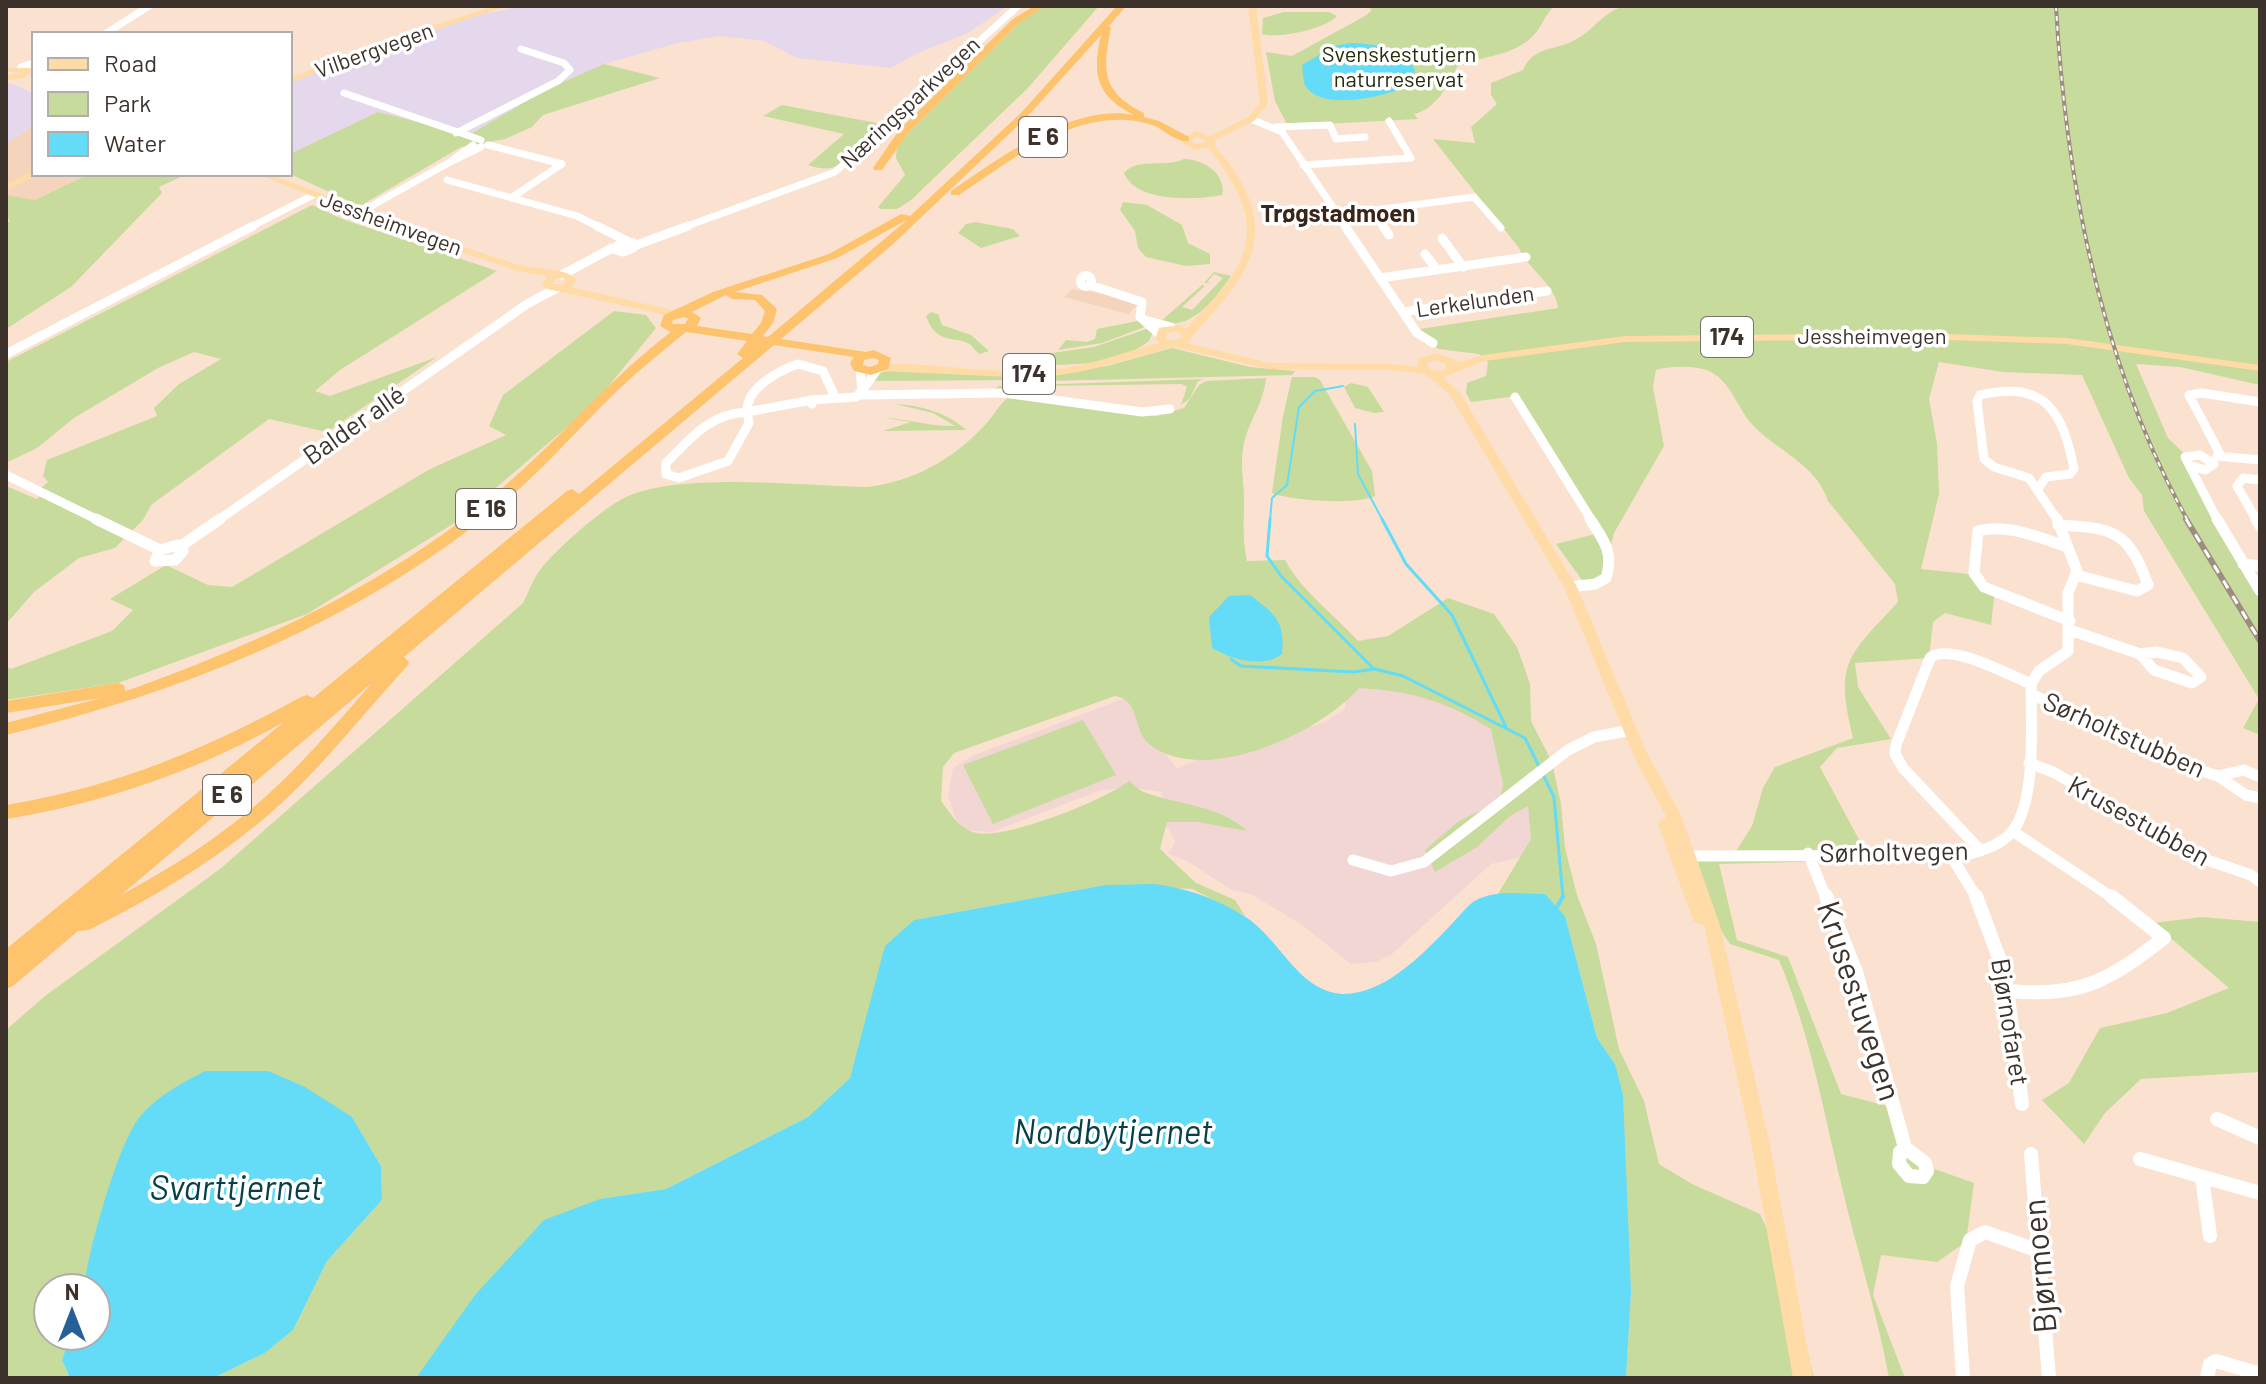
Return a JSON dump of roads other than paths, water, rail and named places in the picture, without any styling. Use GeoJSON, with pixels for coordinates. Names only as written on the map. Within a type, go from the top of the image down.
{"type":"FeatureCollection","features":[{"type":"Feature","properties":{"kind":"highway"},"geometry":{"type":"LineString","coordinates":[[878,168],[904,131],[1016,21],[1040,6]]}},
{"type":"Feature","properties":{"kind":"highway","name":"E 6"},"geometry":{"type":"LineString","coordinates":[[6,958],[911,217],[1023,105],[1113,6]]}},
{"type":"Feature","properties":{"kind":"highway","name":"E 6"},"geometry":{"type":"LineString","coordinates":[[6,980],[449,611],[911,217],[1023,116],[1122,6]]}},
{"type":"Feature","properties":{"kind":"highway"},"geometry":{"type":"LineString","coordinates":[[1107,24],[1102,48],[1102,79],[1109,97],[1130,110],[1200,138]]}},
{"type":"Feature","properties":{"kind":"highway","name":"E 6"},"geometry":{"type":"LineString","coordinates":[[680,321],[717,294],[845,251],[911,217],[1042,137],[1073,123],[1104,118],[1135,119],[1200,138]]}},
{"type":"Feature","properties":{"kind":"highway","name":"E 6"},"geometry":{"type":"LineString","coordinates":[[680,321],[706,304],[727,296],[753,296],[765,301],[770,306],[770,318],[743,354]]}},
{"type":"Feature","properties":{"kind":"highway","name":"Jessheimvegen"},"geometry":{"type":"LineString","coordinates":[[680,321],[823,352],[860,364],[879,354],[881,366]]}},
{"type":"Feature","properties":{"kind":"highway","name":"E 16"},"geometry":{"type":"LineString","coordinates":[[6,729],[158,686],[251,649],[398,570],[488,508],[547,456],[680,321]]}},
{"type":"Feature","properties":{"kind":"highway"},"geometry":{"type":"LineString","coordinates":[[6,958],[105,913],[170,876],[231,834],[281,792],[449,611]]}},
{"type":"Feature","properties":{"kind":"highway","name":"E 16"},"geometry":{"type":"LineString","coordinates":[[6,707],[78,698],[153,680],[217,659],[304,623]]}},
{"type":"Feature","properties":{"kind":"highway"},"geometry":{"type":"LineString","coordinates":[[6,812],[96,794],[194,761],[260,729],[366,663]]}},
{"type":"Feature","properties":{"kind":"main road","name":"Vilbergvegen"},"geometry":{"type":"LineString","coordinates":[[292,80],[389,42],[503,6]]}},
{"type":"Feature","properties":{"kind":"main road"},"geometry":{"type":"LineString","coordinates":[[1220,158],[1188,145],[1251,119],[1262,107],[1265,97],[1252,6]]}},
{"type":"Feature","properties":{"kind":"main road"},"geometry":{"type":"LineString","coordinates":[[1199,147],[1200,138]]}},
{"type":"Feature","properties":{"kind":"main road"},"geometry":{"type":"LineString","coordinates":[[1188,336],[1238,274],[1252,236],[1252,218],[1245,191],[1200,138]]}},
{"type":"Feature","properties":{"kind":"main road"},"geometry":{"type":"LineString","coordinates":[[6,187],[32,175]]}},
{"type":"Feature","properties":{"kind":"main road","name":"Jessheimvegen"},"geometry":{"type":"LineString","coordinates":[[267,176],[362,214],[522,269],[566,277],[599,294],[680,321]]}},
{"type":"Feature","properties":{"kind":"main road","name":"Jessheimvegen"},"geometry":{"type":"LineString","coordinates":[[522,269],[553,286],[599,294]]}},
{"type":"Feature","properties":{"kind":"main road"},"geometry":{"type":"LineString","coordinates":[[553,286],[566,277]]}},
{"type":"Feature","properties":{"kind":"main road"},"geometry":{"type":"LineString","coordinates":[[1172,327],[1204,314]]}},
{"type":"Feature","properties":{"kind":"main road","name":"174"},"geometry":{"type":"LineString","coordinates":[[881,366],[956,370],[1055,369],[1128,354],[1172,327],[1222,357]]}},
{"type":"Feature","properties":{"kind":"main road","name":"174"},"geometry":{"type":"LineString","coordinates":[[1159,335],[1174,344],[1222,357],[1285,368],[1452,370]]}},
{"type":"Feature","properties":{"kind":"main road","name":"174"},"geometry":{"type":"LineString","coordinates":[[881,366],[999,375],[1054,373],[1098,366],[1174,344],[1188,336]]}},
{"type":"Feature","properties":{"kind":"main road","name":"Jessheimvegen"},"geometry":{"type":"LineString","coordinates":[[1444,357],[1483,358],[1625,339],[1972,336],[2123,347],[2260,368]]}},
{"type":"Feature","properties":{"kind":"main road","name":"174"},"geometry":{"type":"LineString","coordinates":[[1428,369],[1431,356],[1444,357]]}},
{"type":"Feature","properties":{"kind":"main road"},"geometry":{"type":"LineString","coordinates":[[1444,357],[1452,370],[1454,393]]}},
{"type":"Feature","properties":{"kind":"main road","name":"Jessheimvegen"},"geometry":{"type":"LineString","coordinates":[[1452,370],[1483,358]]}},
{"type":"Feature","properties":{"kind":"main road"},"geometry":{"type":"LineString","coordinates":[[1428,369],[1454,393],[1570,587],[1684,856],[1715,950],[1748,1082],[1803,1378]]}},
{"type":"Feature","properties":{"kind":"street"},"geometry":{"type":"LineString","coordinates":[[108,32],[149,6]]}},
{"type":"Feature","properties":{"kind":"street","name":"Næringsparkvegen"},"geometry":{"type":"LineString","coordinates":[[566,277],[630,243],[800,187],[835,172],[1018,6]]}},
{"type":"Feature","properties":{"kind":"street"},"geometry":{"type":"LineString","coordinates":[[456,134],[558,81],[570,70],[564,63],[521,49]]}},
{"type":"Feature","properties":{"kind":"street"},"geometry":{"type":"LineString","coordinates":[[344,93],[479,144],[562,164],[511,198]]}},
{"type":"Feature","properties":{"kind":"street"},"geometry":{"type":"LineString","coordinates":[[1251,119],[1276,127],[1330,125],[1336,139],[1365,137]]}},
{"type":"Feature","properties":{"kind":"street"},"geometry":{"type":"LineString","coordinates":[[1389,121],[1411,158],[1423,166]]}},
{"type":"Feature","properties":{"kind":"street"},"geometry":{"type":"LineString","coordinates":[[1276,127],[1420,337],[1433,343]]}},
{"type":"Feature","properties":{"kind":"street"},"geometry":{"type":"LineString","coordinates":[[362,214],[479,144]]}},
{"type":"Feature","properties":{"kind":"street"},"geometry":{"type":"LineString","coordinates":[[1303,165],[1387,164],[1411,158]]}},
{"type":"Feature","properties":{"kind":"street"},"geometry":{"type":"LineString","coordinates":[[447,180],[577,216],[630,243]]}},
{"type":"Feature","properties":{"kind":"street"},"geometry":{"type":"LineString","coordinates":[[1320,188],[1331,186]]}},
{"type":"Feature","properties":{"kind":"street"},"geometry":{"type":"LineString","coordinates":[[6,354],[315,196]]}},
{"type":"Feature","properties":{"kind":"street"},"geometry":{"type":"LineString","coordinates":[[1338,215],[1474,197],[1501,228]]}},
{"type":"Feature","properties":{"kind":"street"},"geometry":{"type":"LineString","coordinates":[[1371,210],[1389,235]]}},
{"type":"Feature","properties":{"kind":"street"},"geometry":{"type":"LineString","coordinates":[[609,232],[615,249]]}},
{"type":"Feature","properties":{"kind":"street"},"geometry":{"type":"LineString","coordinates":[[1442,238],[1463,267]]}},
{"type":"Feature","properties":{"kind":"street"},"geometry":{"type":"LineString","coordinates":[[1425,254],[1437,270]]}},
{"type":"Feature","properties":{"kind":"street"},"geometry":{"type":"LineString","coordinates":[[1380,278],[1526,257]]}},
{"type":"Feature","properties":{"kind":"street"},"geometry":{"type":"LineString","coordinates":[[1090,285],[1142,302],[1144,307],[1139,315],[1159,335]]}},
{"type":"Feature","properties":{"kind":"street","name":"Balder allé"},"geometry":{"type":"LineString","coordinates":[[6,475],[160,550],[181,546],[553,286]]}},
{"type":"Feature","properties":{"kind":"street","name":"Lerkelunden"},"geometry":{"type":"LineString","coordinates":[[1403,312],[1547,291]]}},
{"type":"Feature","properties":{"kind":"street"},"geometry":{"type":"LineString","coordinates":[[1144,320],[1172,327]]}},
{"type":"Feature","properties":{"kind":"street"},"geometry":{"type":"LineString","coordinates":[[835,397],[823,371],[798,364],[752,393],[747,412],[746,431],[722,466],[679,478],[666,474],[666,463],[718,417],[747,412],[812,402],[861,393],[1003,393],[1142,412],[1170,409]]}},
{"type":"Feature","properties":{"kind":"street"},"geometry":{"type":"LineString","coordinates":[[860,364],[861,393]]}},
{"type":"Feature","properties":{"kind":"street"},"geometry":{"type":"LineString","coordinates":[[861,393],[881,366]]}},
{"type":"Feature","properties":{"kind":"street"},"geometry":{"type":"LineString","coordinates":[[2221,456],[2189,395],[2202,393],[2260,402]]}},
{"type":"Feature","properties":{"kind":"street"},"geometry":{"type":"LineString","coordinates":[[2010,991],[2057,995],[2085,990],[2106,980],[2164,938],[2110,896],[2014,832],[2027,804],[2031,689],[2039,671],[2068,651],[2068,593],[2076,575],[2068,547],[2040,486],[1986,462],[1977,405],[1980,395],[2031,395],[2050,402],[2058,410],[2074,469],[2070,474],[2046,477],[2040,486]]}},
{"type":"Feature","properties":{"kind":"street"},"geometry":{"type":"LineString","coordinates":[[1515,397],[1609,549],[1611,562],[1606,578],[1595,584],[1570,587]]}},
{"type":"Feature","properties":{"kind":"street"},"geometry":{"type":"LineString","coordinates":[[2260,460],[2206,457],[2214,464],[2211,469],[2192,466],[2193,475],[2210,508],[2260,591]]}},
{"type":"Feature","properties":{"kind":"street"},"geometry":{"type":"LineString","coordinates":[[2260,480],[2243,478],[2237,483],[2260,526]]}},
{"type":"Feature","properties":{"kind":"street"},"geometry":{"type":"LineString","coordinates":[[2058,525],[2107,527],[2119,532],[2130,545],[2148,585],[2137,591],[2076,575]]}},
{"type":"Feature","properties":{"kind":"street"},"geometry":{"type":"LineString","coordinates":[[2068,547],[2005,530],[1983,528],[1978,531],[1974,573],[1989,589],[2140,654],[2170,654],[2190,663],[2201,677],[2192,683],[2168,677],[2154,670],[2140,654]]}},
{"type":"Feature","properties":{"kind":"street"},"geometry":{"type":"LineString","coordinates":[[2243,564],[2260,566]]}},
{"type":"Feature","properties":{"kind":"street","name":"Sørholtstubben"},"geometry":{"type":"LineString","coordinates":[[1981,851],[1903,768],[1895,754],[1930,658],[1936,653],[1954,653],[2189,767],[2218,776],[2235,790],[2260,798]]}},
{"type":"Feature","properties":{"kind":"street"},"geometry":{"type":"LineString","coordinates":[[1353,860],[1391,871],[1424,862],[1572,747],[1603,734],[1631,730]]}},
{"type":"Feature","properties":{"kind":"street","name":"Krusestubben"},"geometry":{"type":"LineString","coordinates":[[2029,763],[2053,772],[2207,860],[2257,876]]}},
{"type":"Feature","properties":{"kind":"street","name":"Sørholtstubben"},"geometry":{"type":"LineString","coordinates":[[2218,776],[2244,770],[2260,777]]}},
{"type":"Feature","properties":{"kind":"street","name":"Sørholtvegen"},"geometry":{"type":"LineString","coordinates":[[1684,856],[1808,853],[1951,856],[1981,851],[2014,832]]}},
{"type":"Feature","properties":{"kind":"street","name":"Krusestuvegen"},"geometry":{"type":"LineString","coordinates":[[1808,853],[1854,966],[1906,1151]]}},
{"type":"Feature","properties":{"kind":"street","name":"Bjørnofaret"},"geometry":{"type":"LineString","coordinates":[[1951,856],[1991,930],[2010,991],[2022,1104]]}},
{"type":"Feature","properties":{"kind":"street"},"geometry":{"type":"LineString","coordinates":[[2217,1119],[2260,1138]]}},
{"type":"Feature","properties":{"kind":"street","name":"Bjørmoen"},"geometry":{"type":"LineString","coordinates":[[2031,1154],[2049,1378]]}},
{"type":"Feature","properties":{"kind":"street"},"geometry":{"type":"LineString","coordinates":[[2140,1159],[2260,1193]]}},
{"type":"Feature","properties":{"kind":"street"},"geometry":{"type":"LineString","coordinates":[[2202,1177],[2210,1236]]}},
{"type":"Feature","properties":{"kind":"street"},"geometry":{"type":"LineString","coordinates":[[1963,1378],[1957,1286],[1967,1244],[1975,1235],[1985,1232],[2039,1251]]}},
{"type":"Feature","properties":{"kind":"street"},"geometry":{"type":"LineString","coordinates":[[2207,1378],[2210,1364],[2216,1361],[2260,1374]]}},
{"type":"Feature","properties":{"kind":"water"},"geometry":{"type":"Polygon","coordinates":[[[1351,43],[1379,46],[1403,56],[1415,70],[1409,85],[1386,94],[1355,100],[1325,98],[1313,93],[1305,85],[1302,65],[1334,46],[1351,43]]]}},
{"type":"Feature","properties":{"kind":"water"},"geometry":{"type":"Polygon","coordinates":[[[1250,595],[1272,613],[1282,634],[1282,654],[1266,661],[1247,661],[1212,648],[1209,617],[1229,596],[1250,595]]]}},
{"type":"Feature","properties":{"kind":"water","name":"Nordbytjernet"},"geometry":{"type":"Polygon","coordinates":[[[1154,884],[1200,895],[1244,916],[1313,984],[1342,994],[1372,988],[1400,972],[1473,902],[1481,898],[1508,893],[1545,894],[1565,916],[1597,1038],[1615,1064],[1623,1095],[1631,1292],[1626,1378],[416,1378],[475,1295],[544,1220],[600,1199],[666,1189],[808,1117],[850,1078],[885,946],[914,920],[1105,885],[1154,884]]]}},
{"type":"Feature","properties":{"kind":"water","name":"Svarttjernet"},"geometry":{"type":"Polygon","coordinates":[[[205,1071],[268,1071],[305,1087],[352,1117],[381,1166],[382,1200],[327,1261],[293,1330],[265,1353],[213,1378],[70,1378],[62,1360],[65,1352],[112,1352],[112,1272],[87,1272],[97,1227],[120,1156],[136,1122],[150,1106],[205,1071]]]}},
{"type":"Feature","properties":{"kind":"waterway"},"geometry":{"type":"LineString","coordinates":[[1270,521],[1272,498],[1287,485],[1299,407],[1315,391],[1343,386]]}},
{"type":"Feature","properties":{"kind":"waterway"},"geometry":{"type":"LineString","coordinates":[[1355,424],[1358,474],[1383,521]]}},
{"type":"Feature","properties":{"kind":"waterway"},"geometry":{"type":"LineString","coordinates":[[1270,519],[1267,556],[1281,576],[1373,668]]}},
{"type":"Feature","properties":{"kind":"waterway"},"geometry":{"type":"LineString","coordinates":[[1382,519],[1406,564],[1452,615],[1506,727]]}},
{"type":"Feature","properties":{"kind":"waterway"},"geometry":{"type":"LineString","coordinates":[[1231,659],[1241,666],[1353,672],[1375,669],[1403,676],[1525,738],[1554,797],[1563,896]]}},
{"type":"Feature","properties":{"kind":"waterway"},"geometry":{"type":"LineString","coordinates":[[1557,907],[1563,896]]}},
{"type":"Feature","properties":{"kind":"railway"},"geometry":{"type":"LineString","coordinates":[[2056,6],[2069,139],[2093,271],[2132,400],[2188,521]]}},
{"type":"Feature","properties":{"kind":"railway"},"geometry":{"type":"LineString","coordinates":[[2186,519],[2260,641]]}},
{"type":"Feature","properties":{"kind":"district","name":"Trøgstadmoen"},"geometry":{"type":"Point","coordinates":[1338,214]}},
{"type":"Feature","properties":{"kind":"park label","name":"Svenskestutjern naturreservat"},"geometry":{"type":"Point","coordinates":[1399,66]}}]}
